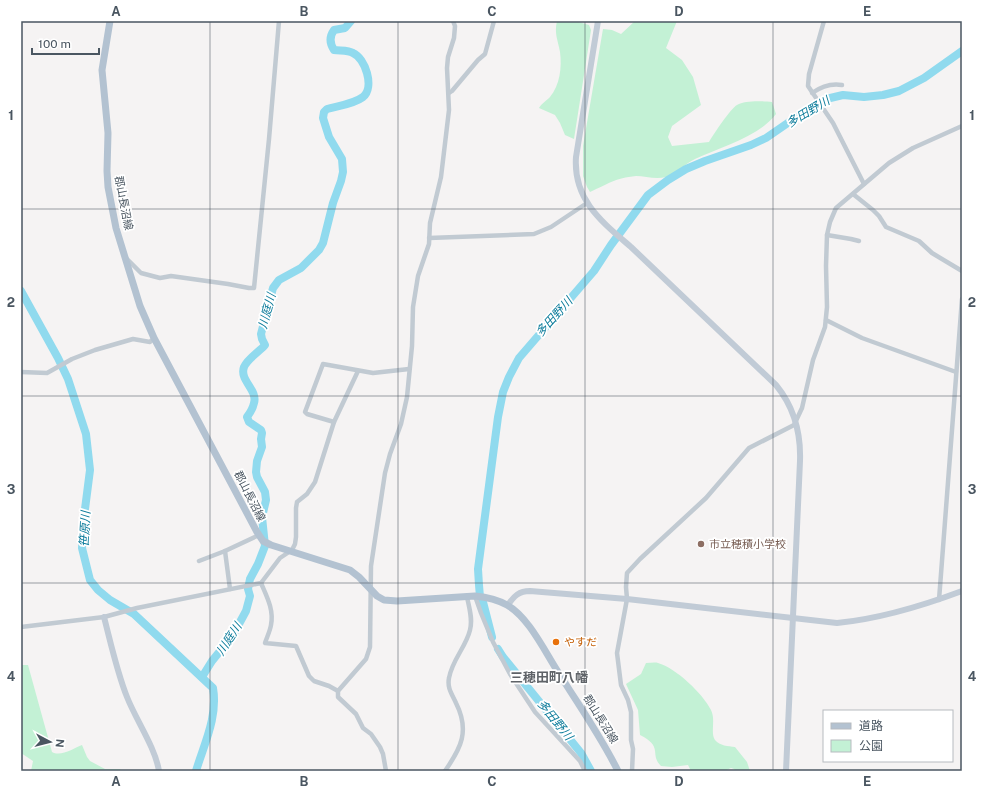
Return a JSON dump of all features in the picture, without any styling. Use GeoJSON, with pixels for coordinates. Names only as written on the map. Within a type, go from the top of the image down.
{"type":"FeatureCollection","features":[{"type":"Feature","properties":{"kind":"main road","name":"郡山長沼線"},"geometry":{"type":"LineString","coordinates":[[110,21],[102,70],[108,133],[106,171],[116,228],[140,306],[154,338],[263,541],[271,545],[350,570],[359,577],[370,590],[384,600],[397,601],[475,596],[508,605],[531,629],[608,749],[618,771]]}},
{"type":"Feature","properties":{"kind":"street"},"geometry":{"type":"LineString","coordinates":[[126,258],[141,273],[160,278],[171,276],[254,288],[279,21]]}},
{"type":"Feature","properties":{"kind":"street"},"geometry":{"type":"LineString","coordinates":[[386,771],[383,754],[380,747],[371,734],[363,728],[356,714],[338,697],[338,691],[364,663],[369,654],[371,641],[371,566],[385,473],[405,408],[412,346],[415,290],[418,276],[428,248],[430,238],[429,231],[441,177],[446,145],[449,110],[447,68],[448,57],[454,38],[455,26],[453,21]]}},
{"type":"Feature","properties":{"kind":"street"},"geometry":{"type":"LineString","coordinates":[[449,92],[452,91],[478,60],[485,54],[494,21]]}},
{"type":"Feature","properties":{"kind":"street"},"geometry":{"type":"LineString","coordinates":[[598,21],[576,157],[576,179],[581,194],[611,230],[631,247],[776,385],[788,403],[796,422],[800,450],[786,771]]}},
{"type":"Feature","properties":{"kind":"street"},"geometry":{"type":"LineString","coordinates":[[824,21],[809,74],[808,86],[825,110],[864,184]]}},
{"type":"Feature","properties":{"kind":"street"},"geometry":{"type":"LineString","coordinates":[[813,94],[824,86],[842,85]]}},
{"type":"Feature","properties":{"kind":"street"},"geometry":{"type":"LineString","coordinates":[[632,771],[633,749],[631,740],[631,712],[628,700],[621,685],[617,653],[627,599],[626,577],[633,566],[706,498],[749,448],[762,440],[792,427],[796,422],[802,408],[813,360],[826,320],[828,300],[826,266],[827,235],[830,222],[835,211],[889,163],[913,148],[962,126]]}},
{"type":"Feature","properties":{"kind":"street"},"geometry":{"type":"LineString","coordinates":[[853,194],[873,210],[886,227],[919,241],[932,253],[962,270]]}},
{"type":"Feature","properties":{"kind":"street"},"geometry":{"type":"LineString","coordinates":[[430,238],[534,234],[551,227],[587,203]]}},
{"type":"Feature","properties":{"kind":"street"},"geometry":{"type":"LineString","coordinates":[[827,235],[859,241]]}},
{"type":"Feature","properties":{"kind":"street"},"geometry":{"type":"LineString","coordinates":[[939,600],[962,299]]}},
{"type":"Feature","properties":{"kind":"street"},"geometry":{"type":"LineString","coordinates":[[826,320],[862,338],[956,372]]}},
{"type":"Feature","properties":{"kind":"street"},"geometry":{"type":"LineString","coordinates":[[21,372],[47,373],[69,361],[95,350],[128,340],[136,339],[150,342],[154,338]]}},
{"type":"Feature","properties":{"kind":"street"},"geometry":{"type":"LineString","coordinates":[[334,422],[307,414],[305,412],[323,364],[373,373],[410,369]]}},
{"type":"Feature","properties":{"kind":"street"},"geometry":{"type":"LineString","coordinates":[[21,628],[104,617],[137,608],[259,584],[280,558],[292,550],[296,540],[297,502],[307,494],[315,482],[334,422],[358,371]]}},
{"type":"Feature","properties":{"kind":"street"},"geometry":{"type":"LineString","coordinates":[[199,561],[260,536]]}},
{"type":"Feature","properties":{"kind":"street"},"geometry":{"type":"LineString","coordinates":[[226,551],[230,589]]}},
{"type":"Feature","properties":{"kind":"street"},"geometry":{"type":"LineString","coordinates":[[259,584],[272,608],[271,627],[265,643],[296,646],[311,679],[338,691]]}},
{"type":"Feature","properties":{"kind":"street"},"geometry":{"type":"LineString","coordinates":[[508,605],[515,595],[523,591],[530,591],[627,599],[836,623],[854,622],[939,600],[962,591]]}},
{"type":"Feature","properties":{"kind":"street"},"geometry":{"type":"LineString","coordinates":[[475,596],[493,642],[510,674],[535,712],[580,761],[585,771]]}},
{"type":"Feature","properties":{"kind":"street"},"geometry":{"type":"LineString","coordinates":[[445,771],[453,760],[462,741],[464,730],[459,709],[449,688],[449,677],[470,630],[471,617],[467,597]]}},
{"type":"Feature","properties":{"kind":"street"},"geometry":{"type":"LineString","coordinates":[[104,617],[123,688],[156,758],[159,771]]}},
{"type":"Feature","properties":{"kind":"green space"},"geometry":{"type":"Polygon","coordinates":[[[557,21],[575,21],[589,25],[591,30],[574,139],[565,135],[555,115],[539,108],[550,97],[560,76],[561,58],[556,33],[557,21]]]}},
{"type":"Feature","properties":{"kind":"green space"},"geometry":{"type":"Polygon","coordinates":[[[635,21],[677,21],[666,48],[682,60],[693,77],[701,105],[672,126],[668,137],[672,146],[709,142],[734,107],[740,103],[754,101],[772,102],[776,114],[760,129],[738,141],[695,159],[666,177],[658,178],[636,176],[622,178],[590,192],[583,176],[583,146],[603,29],[612,30],[621,34],[635,21]]]}},
{"type":"Feature","properties":{"kind":"green space"},"geometry":{"type":"Polygon","coordinates":[[[646,663],[657,663],[673,670],[695,689],[711,710],[715,740],[722,745],[735,747],[747,762],[750,771],[736,771],[731,768],[724,771],[691,771],[688,765],[672,767],[661,766],[656,758],[652,743],[640,735],[638,710],[626,684],[641,674],[646,663]]]}},
{"type":"Feature","properties":{"kind":"green space"},"geometry":{"type":"Polygon","coordinates":[[[21,665],[28,665],[52,752],[63,753],[82,745],[90,761],[105,769],[120,769],[121,771],[31,771],[33,761],[21,753],[21,665]]]}},
{"type":"Feature","properties":{"kind":"waterway","name":"川庭川"},"geometry":{"type":"LineString","coordinates":[[202,677],[212,661],[233,635],[246,611],[250,596],[248,589],[250,579],[265,546],[262,517],[266,500],[265,492],[256,472],[257,461],[262,447],[262,433],[261,430],[249,422],[247,417],[253,407],[255,398],[243,372],[248,361],[265,345],[261,334],[273,288],[279,280],[301,268],[319,250],[323,243],[333,203],[343,172],[342,159],[329,137],[323,118],[324,112],[327,109],[351,103],[363,97],[367,92],[368,87],[365,66],[357,56],[349,51],[334,50],[331,43],[331,35],[334,30],[345,28],[351,21]]}},
{"type":"Feature","properties":{"kind":"waterway","name":"多田野川"},"geometry":{"type":"LineString","coordinates":[[492,637],[483,602],[480,597],[478,569],[498,417],[503,392],[519,358],[594,271],[611,245],[648,195],[686,169],[766,138],[795,118],[815,108],[826,99],[843,95],[864,97],[883,95],[899,91],[924,78],[962,51]]}},
{"type":"Feature","properties":{"kind":"waterway","name":"笹原川"},"geometry":{"type":"LineString","coordinates":[[21,291],[68,379],[86,434],[90,470],[82,548],[90,580],[98,590],[110,600],[134,614],[213,688],[214,709],[212,720],[196,771]]}},
{"type":"Feature","properties":{"kind":"waterway","name":"多田野川"},"geometry":{"type":"LineString","coordinates":[[498,649],[581,753],[591,771]]}},
{"type":"Feature","properties":{"kind":"place","name":"市立穂積小学校"},"geometry":{"type":"Point","coordinates":[701,544]}},
{"type":"Feature","properties":{"kind":"place","name":"やすだ"},"geometry":{"type":"Point","coordinates":[556,642]}},
{"type":"Feature","properties":{"kind":"district","name":"三穂田町八幡"},"geometry":{"type":"Point","coordinates":[549,677]}}]}
